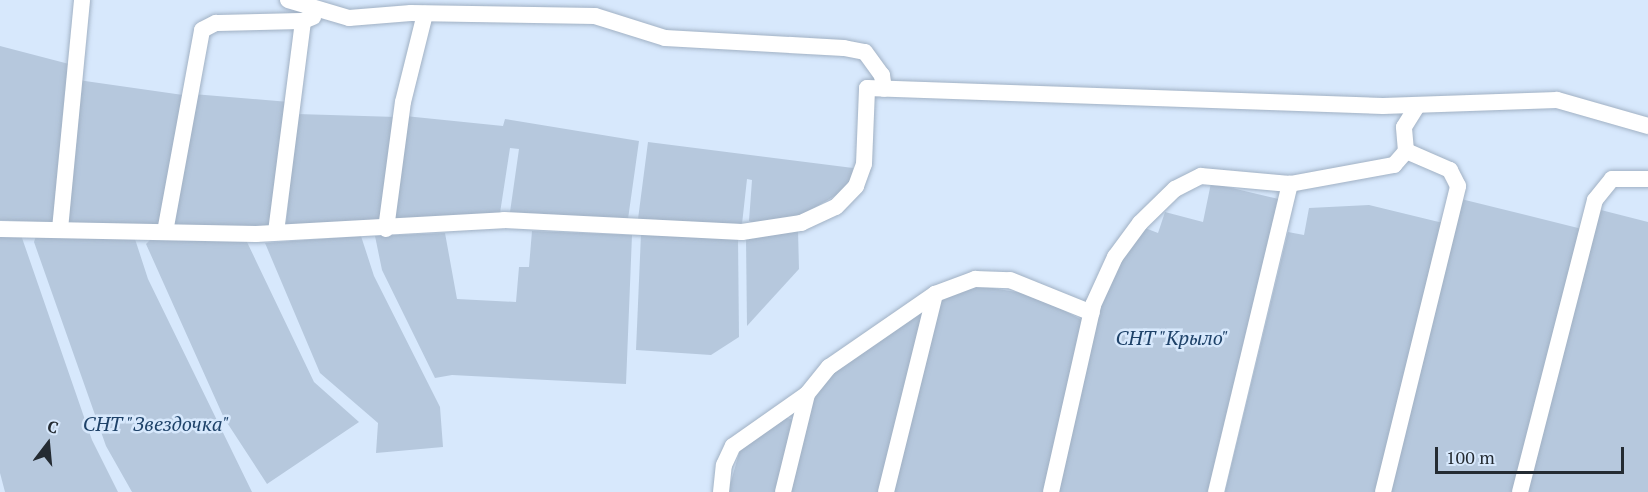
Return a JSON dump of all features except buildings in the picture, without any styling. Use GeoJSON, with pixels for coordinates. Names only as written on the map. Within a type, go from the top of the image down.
{"type":"FeatureCollection","features":[{"type":"Feature","properties":{"kind":"street"},"geometry":{"type":"LineString","coordinates":[[60,230],[82,0]]}},
{"type":"Feature","properties":{"kind":"street"},"geometry":{"type":"LineString","coordinates":[[288,0],[349,18],[425,14],[595,16],[665,38],[844,48],[865,52],[882,75],[884,89]]}},
{"type":"Feature","properties":{"kind":"street"},"geometry":{"type":"LineString","coordinates":[[165,232],[202,30],[216,23],[303,21],[325,12]]}},
{"type":"Feature","properties":{"kind":"street"},"geometry":{"type":"LineString","coordinates":[[386,229],[403,102],[425,14]]}},
{"type":"Feature","properties":{"kind":"street"},"geometry":{"type":"LineString","coordinates":[[276,232],[303,21]]}},
{"type":"Feature","properties":{"kind":"street"},"geometry":{"type":"LineString","coordinates":[[0,229],[276,232],[386,229],[504,220],[742,232],[807,221],[846,201],[856,186],[864,164],[867,88],[1383,106],[1570,102],[1648,126]]}},
{"type":"Feature","properties":{"kind":"street"},"geometry":{"type":"LineString","coordinates":[[1051,492],[1092,313],[1115,257],[1140,223],[1191,179],[1218,174],[1290,184],[1394,165],[1406,151],[1404,127],[1418,105]]}},
{"type":"Feature","properties":{"kind":"street"},"geometry":{"type":"LineString","coordinates":[[1383,106],[1404,127]]}},
{"type":"Feature","properties":{"kind":"street"},"geometry":{"type":"LineString","coordinates":[[1383,492],[1458,186],[1450,170],[1406,151]]}},
{"type":"Feature","properties":{"kind":"street"},"geometry":{"type":"LineString","coordinates":[[1520,492],[1595,200],[1612,179],[1648,179]]}},
{"type":"Feature","properties":{"kind":"street"},"geometry":{"type":"LineString","coordinates":[[1216,492],[1290,184]]}},
{"type":"Feature","properties":{"kind":"street"},"geometry":{"type":"LineString","coordinates":[[721,492],[723,465],[733,446],[807,394],[829,367],[935,294],[975,279],[1010,280],[1092,313]]}},
{"type":"Feature","properties":{"kind":"street"},"geometry":{"type":"LineString","coordinates":[[886,492],[935,294]]}},
{"type":"Feature","properties":{"kind":"street"},"geometry":{"type":"LineString","coordinates":[[783,492],[807,394]]}},
{"type":"Feature","properties":{"kind":"green space"},"geometry":{"type":"Polygon","coordinates":[[[0,46],[69,64],[56,223],[0,220],[0,46]]]}},
{"type":"Feature","properties":{"kind":"green space"},"geometry":{"type":"Polygon","coordinates":[[[78,80],[183,95],[162,226],[65,223],[78,80]]]}},
{"type":"Feature","properties":{"kind":"green space"},"geometry":{"type":"Polygon","coordinates":[[[193,94],[289,102],[272,227],[172,227],[193,94]]]}},
{"type":"Feature","properties":{"kind":"green space"},"geometry":{"type":"Polygon","coordinates":[[[297,114],[397,117],[379,221],[286,225],[297,114]]]}},
{"type":"Feature","properties":{"kind":"green space"},"geometry":{"type":"Polygon","coordinates":[[[405,116],[503,126],[505,119],[639,141],[628,219],[510,212],[519,149],[510,148],[500,213],[392,221],[405,116]]]}},
{"type":"Feature","properties":{"kind":"green space"},"geometry":{"type":"Polygon","coordinates":[[[648,142],[853,168],[852,186],[800,216],[755,224],[749,221],[752,180],[747,179],[742,224],[638,219],[648,142]]]}},
{"type":"Feature","properties":{"kind":"green space","name":"СНТ \"Крыло\""},"geometry":{"type":"Polygon","coordinates":[[[1211,183],[1283,200],[1212,492],[1058,492],[1096,318],[1115,267],[1145,228],[1158,233],[1165,212],[1203,222],[1211,183]]]}},
{"type":"Feature","properties":{"kind":"green space"},"geometry":{"type":"Polygon","coordinates":[[[1461,199],[1582,229],[1513,492],[1388,492],[1461,199]]]}},
{"type":"Feature","properties":{"kind":"green space","name":"СНТ \"Крыло\""},"geometry":{"type":"Polygon","coordinates":[[[1369,205],[1443,223],[1378,492],[1225,492],[1288,232],[1304,235],[1309,208],[1369,205]]]}},
{"type":"Feature","properties":{"kind":"green space"},"geometry":{"type":"Polygon","coordinates":[[[1597,209],[1648,222],[1648,492],[1525,492],[1597,209]]]}},
{"type":"Feature","properties":{"kind":"green space"},"geometry":{"type":"Polygon","coordinates":[[[798,230],[799,269],[747,326],[746,238],[798,230]]]}},
{"type":"Feature","properties":{"kind":"green space"},"geometry":{"type":"Polygon","coordinates":[[[532,231],[632,235],[626,384],[452,375],[435,378],[382,270],[375,236],[445,233],[457,299],[516,302],[519,267],[529,267],[532,231]]]}},
{"type":"Feature","properties":{"kind":"green space"},"geometry":{"type":"Polygon","coordinates":[[[641,234],[738,237],[739,337],[711,355],[636,350],[641,234]]]}},
{"type":"Feature","properties":{"kind":"green space","name":"СНТ \"Звездочка\""},"geometry":{"type":"Polygon","coordinates":[[[21,235],[92,440],[118,492],[5,492],[0,473],[0,236],[21,235]]]}},
{"type":"Feature","properties":{"kind":"green space","name":"СНТ \"Звездочка\""},"geometry":{"type":"Polygon","coordinates":[[[36,236],[135,239],[148,279],[252,492],[132,492],[106,446],[34,242],[36,236]]]}},
{"type":"Feature","properties":{"kind":"green space"},"geometry":{"type":"Polygon","coordinates":[[[361,236],[374,276],[440,407],[443,447],[376,453],[378,423],[320,373],[265,243],[361,236]]]}},
{"type":"Feature","properties":{"kind":"green space","name":"СНТ \"Звездочка\""},"geometry":{"type":"Polygon","coordinates":[[[150,240],[247,242],[314,382],[359,422],[267,484],[224,418],[146,244],[150,240]]]}},
{"type":"Feature","properties":{"kind":"green space","name":"СНТ \"Крыло\""},"geometry":{"type":"Polygon","coordinates":[[[974,285],[1035,295],[1082,320],[1045,492],[893,492],[936,311],[944,295],[974,285]]]}},
{"type":"Feature","properties":{"kind":"green space"},"geometry":{"type":"Polygon","coordinates":[[[924,308],[882,492],[791,492],[811,398],[826,376],[924,308]]]}},
{"type":"Feature","properties":{"kind":"green space"},"geometry":{"type":"Polygon","coordinates":[[[784,417],[794,420],[780,492],[728,492],[741,446],[784,417]]]}}]}
